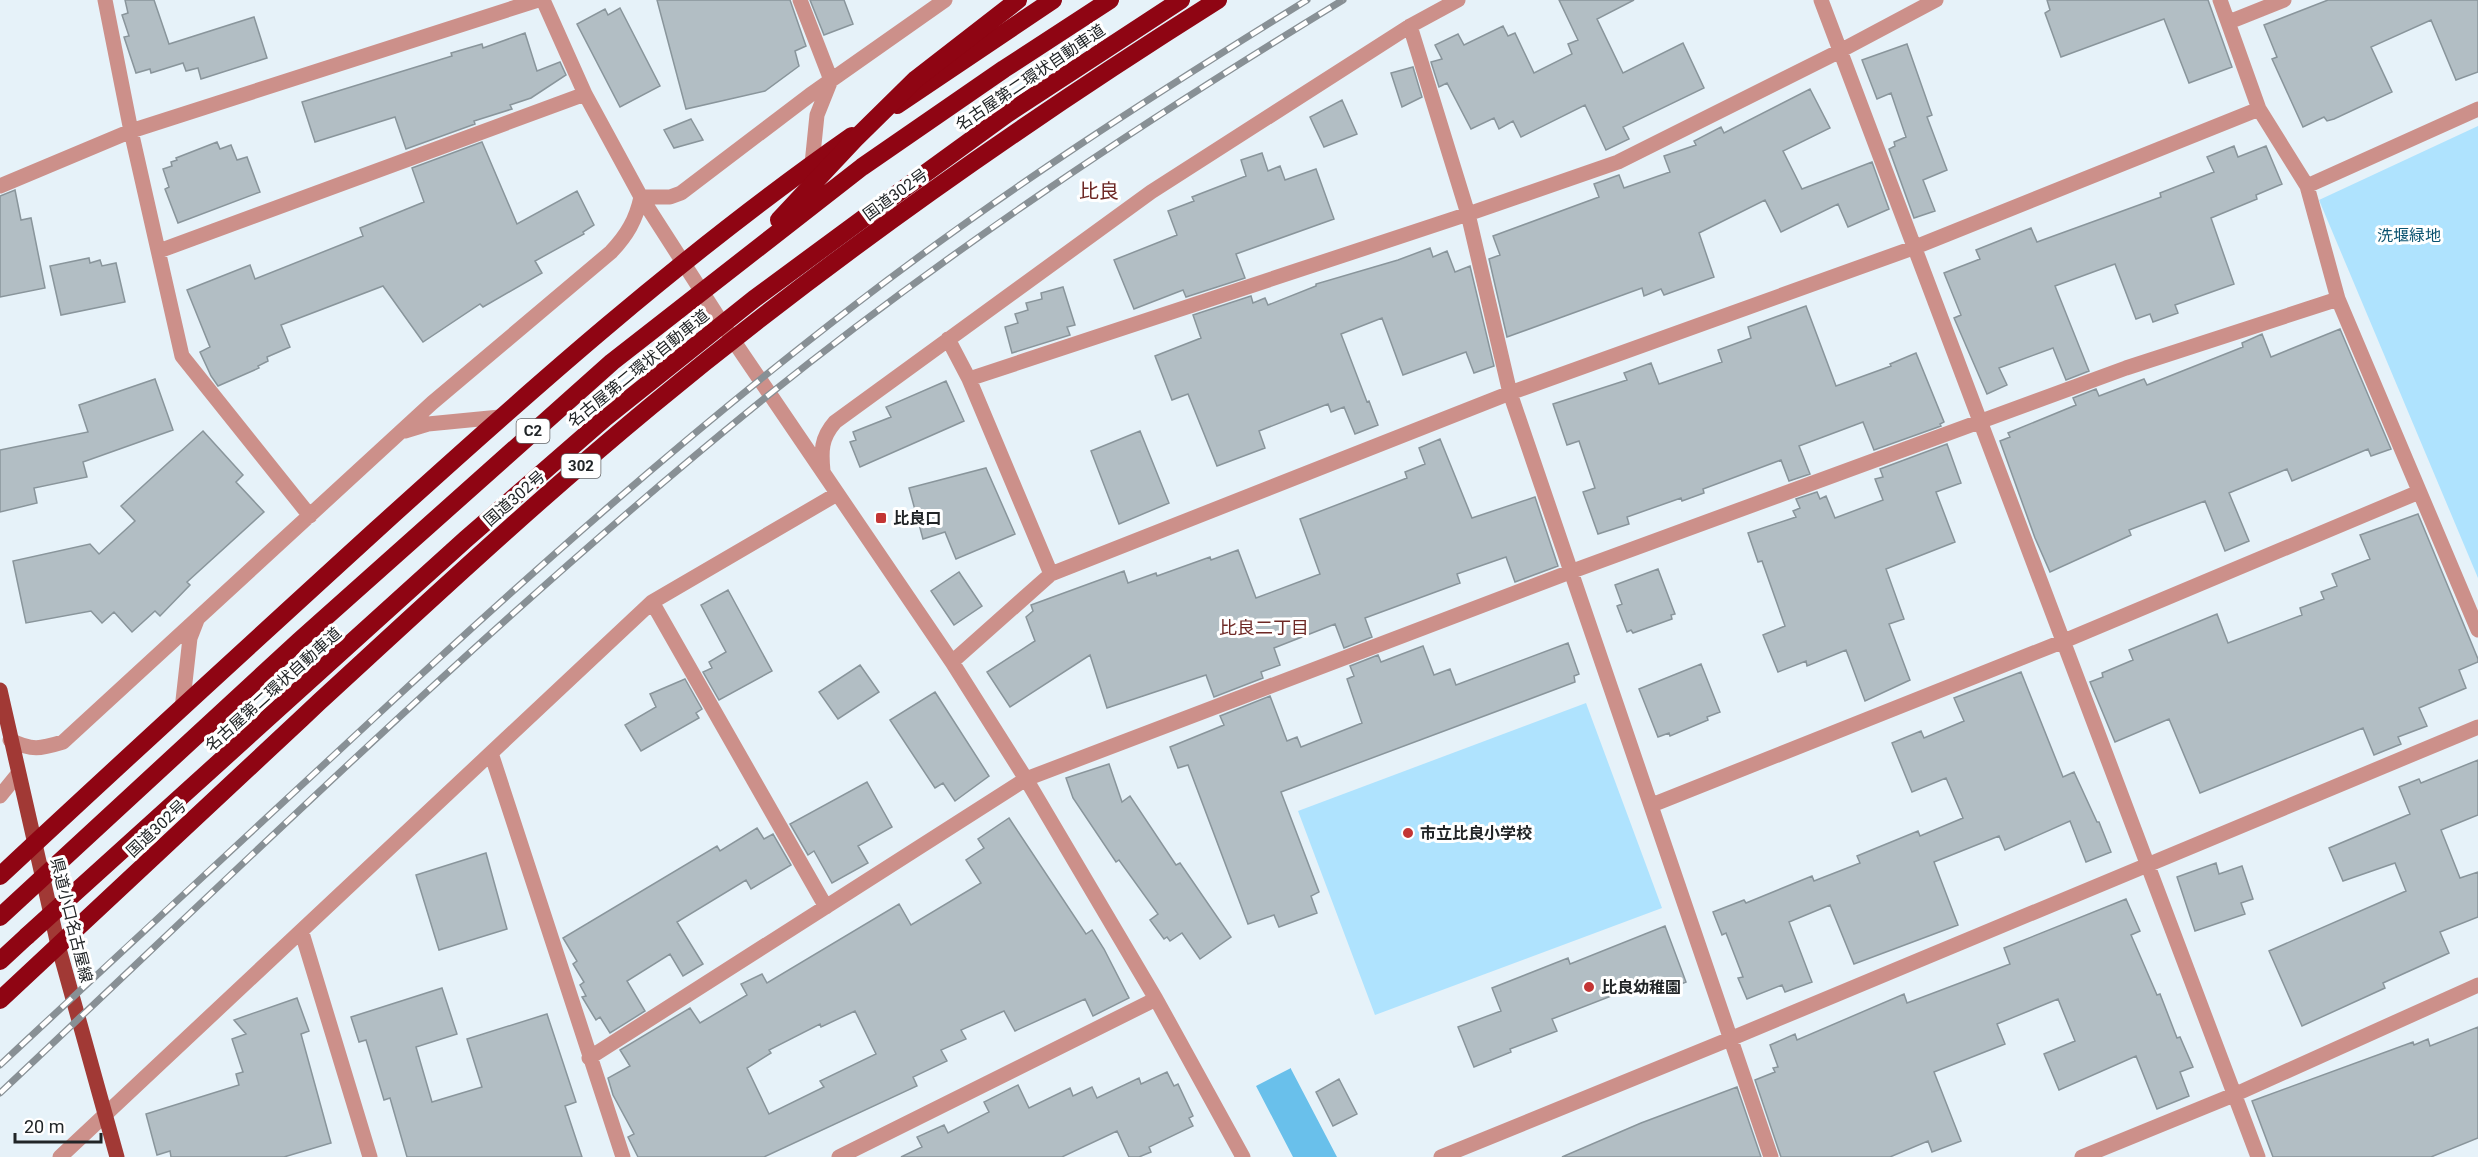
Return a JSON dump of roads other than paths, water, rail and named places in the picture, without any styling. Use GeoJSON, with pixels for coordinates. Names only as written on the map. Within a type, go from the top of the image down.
{"type":"FeatureCollection","features":[{"type":"Feature","properties":{"kind":"highway"},"geometry":{"type":"LineString","coordinates":[[741,260],[855,139],[916,80],[1018,0]]}},
{"type":"Feature","properties":{"kind":"highway"},"geometry":{"type":"LineString","coordinates":[[0,876],[500,417],[684,264],[812,164],[1053,0]]}},
{"type":"Feature","properties":{"kind":"highway","name":"名古屋第二環状自動車道"},"geometry":{"type":"LineString","coordinates":[[0,917],[299,641],[612,362],[862,167],[1004,69],[1110,0]]}},
{"type":"Feature","properties":{"kind":"highway","name":"名古屋第二環状自動車道"},"geometry":{"type":"LineString","coordinates":[[0,961],[466,539],[605,418],[754,299],[1007,114],[1181,0]]}},
{"type":"Feature","properties":{"kind":"highway","name":"国道302号"},"geometry":{"type":"LineString","coordinates":[[0,1000],[440,590],[641,415],[733,340],[873,234],[1002,141],[1218,0]]}},
{"type":"Feature","properties":{"kind":"main road","name":"県道小口名古屋線"},"geometry":{"type":"LineString","coordinates":[[0,690],[58,945],[117,1157]]}},
{"type":"Feature","properties":{"kind":"street"},"geometry":{"type":"LineString","coordinates":[[105,0],[131,131],[182,356],[310,516]]}},
{"type":"Feature","properties":{"kind":"street"},"geometry":{"type":"LineString","coordinates":[[0,186],[131,131],[538,0]]}},
{"type":"Feature","properties":{"kind":"street"},"geometry":{"type":"LineString","coordinates":[[543,0],[585,94],[641,197],[733,340],[952,662],[1026,779],[1156,999],[1244,1157]]}},
{"type":"Feature","properties":{"kind":"street"},"geometry":{"type":"LineString","coordinates":[[800,0],[831,80],[817,115],[812,164]]}},
{"type":"Feature","properties":{"kind":"street"},"geometry":{"type":"LineString","coordinates":[[641,197],[670,197],[681,193],[831,80],[945,0]]}},
{"type":"Feature","properties":{"kind":"street"},"geometry":{"type":"LineString","coordinates":[[823,473],[821,450],[828,430],[835,422],[1151,192],[1410,26],[1458,0]]}},
{"type":"Feature","properties":{"kind":"street"},"geometry":{"type":"LineString","coordinates":[[1821,0],[2258,1157]]}},
{"type":"Feature","properties":{"kind":"street"},"geometry":{"type":"LineString","coordinates":[[969,379],[1618,162],[1936,0]]}},
{"type":"Feature","properties":{"kind":"street"},"geometry":{"type":"LineString","coordinates":[[2220,0],[2259,109],[2307,186],[2338,298],[2478,630]]}},
{"type":"Feature","properties":{"kind":"street"},"geometry":{"type":"LineString","coordinates":[[2229,22],[2284,0]]}},
{"type":"Feature","properties":{"kind":"street"},"geometry":{"type":"LineString","coordinates":[[1410,26],[1468,214],[1510,393],[1771,1157]]}},
{"type":"Feature","properties":{"kind":"street"},"geometry":{"type":"LineString","coordinates":[[159,251],[585,94]]}},
{"type":"Feature","properties":{"kind":"street"},"geometry":{"type":"LineString","coordinates":[[952,662],[1050,574],[1510,393],[1913,248],[2259,109]]}},
{"type":"Feature","properties":{"kind":"street"},"geometry":{"type":"LineString","coordinates":[[2307,186],[2478,109]]}},
{"type":"Feature","properties":{"kind":"street"},"geometry":{"type":"LineString","coordinates":[[10,740],[25,748],[41,749],[63,742],[399,434],[612,252],[626,236],[636,218],[641,197]]}},
{"type":"Feature","properties":{"kind":"street"},"geometry":{"type":"LineString","coordinates":[[589,1058],[1026,779],[1570,572],[2126,368],[2338,298]]}},
{"type":"Feature","properties":{"kind":"street"},"geometry":{"type":"LineString","coordinates":[[948,339],[969,379],[1050,574]]}},
{"type":"Feature","properties":{"kind":"street"},"geometry":{"type":"LineString","coordinates":[[399,434],[417,426],[500,417]]}},
{"type":"Feature","properties":{"kind":"street"},"geometry":{"type":"LineString","coordinates":[[1652,805],[2064,641],[2419,492]]}},
{"type":"Feature","properties":{"kind":"street"},"geometry":{"type":"LineString","coordinates":[[60,1157],[302,933],[652,602],[837,494]]}},
{"type":"Feature","properties":{"kind":"street"},"geometry":{"type":"LineString","coordinates":[[652,602],[826,907]]}},
{"type":"Feature","properties":{"kind":"street"},"geometry":{"type":"LineString","coordinates":[[182,709],[190,638],[198,618]]}},
{"type":"Feature","properties":{"kind":"street"},"geometry":{"type":"LineString","coordinates":[[1441,1157],[2478,727]]}},
{"type":"Feature","properties":{"kind":"street"},"geometry":{"type":"LineString","coordinates":[[491,753],[623,1157]]}},
{"type":"Feature","properties":{"kind":"street"},"geometry":{"type":"LineString","coordinates":[[0,796],[18,774]]}},
{"type":"Feature","properties":{"kind":"street"},"geometry":{"type":"LineString","coordinates":[[302,933],[370,1157]]}},
{"type":"Feature","properties":{"kind":"street"},"geometry":{"type":"LineString","coordinates":[[2082,1157],[2236,1094],[2478,985]]}},
{"type":"Feature","properties":{"kind":"street"},"geometry":{"type":"LineString","coordinates":[[839,1157],[1156,999]]}},
{"type":"Feature","properties":{"kind":"railway"},"geometry":{"type":"LineString","coordinates":[[0,1065],[491,611],[610,505],[793,353],[910,263],[1021,184],[1307,0]]}},
{"type":"Feature","properties":{"kind":"railway"},"geometry":{"type":"LineString","coordinates":[[0,1093],[465,656],[657,488],[755,406],[896,297],[1042,193],[1116,143],[1343,0]]}},
{"type":"Feature","properties":{"kind":"place","name":"比良口"},"geometry":{"type":"Point","coordinates":[881,518]}},
{"type":"Feature","properties":{"kind":"place","name":"市立比良小学校"},"geometry":{"type":"Point","coordinates":[1408,833]}},
{"type":"Feature","properties":{"kind":"place","name":"比良幼稚園"},"geometry":{"type":"Point","coordinates":[1589,987]}},
{"type":"Feature","properties":{"kind":"district","name":"比良"},"geometry":{"type":"Point","coordinates":[1099,191]}},
{"type":"Feature","properties":{"kind":"district","name":"比良二丁目"},"geometry":{"type":"Point","coordinates":[1264,628]}},
{"type":"Feature","properties":{"kind":"park label","name":"洗堰緑地"},"geometry":{"type":"Point","coordinates":[2409,235]}}]}
